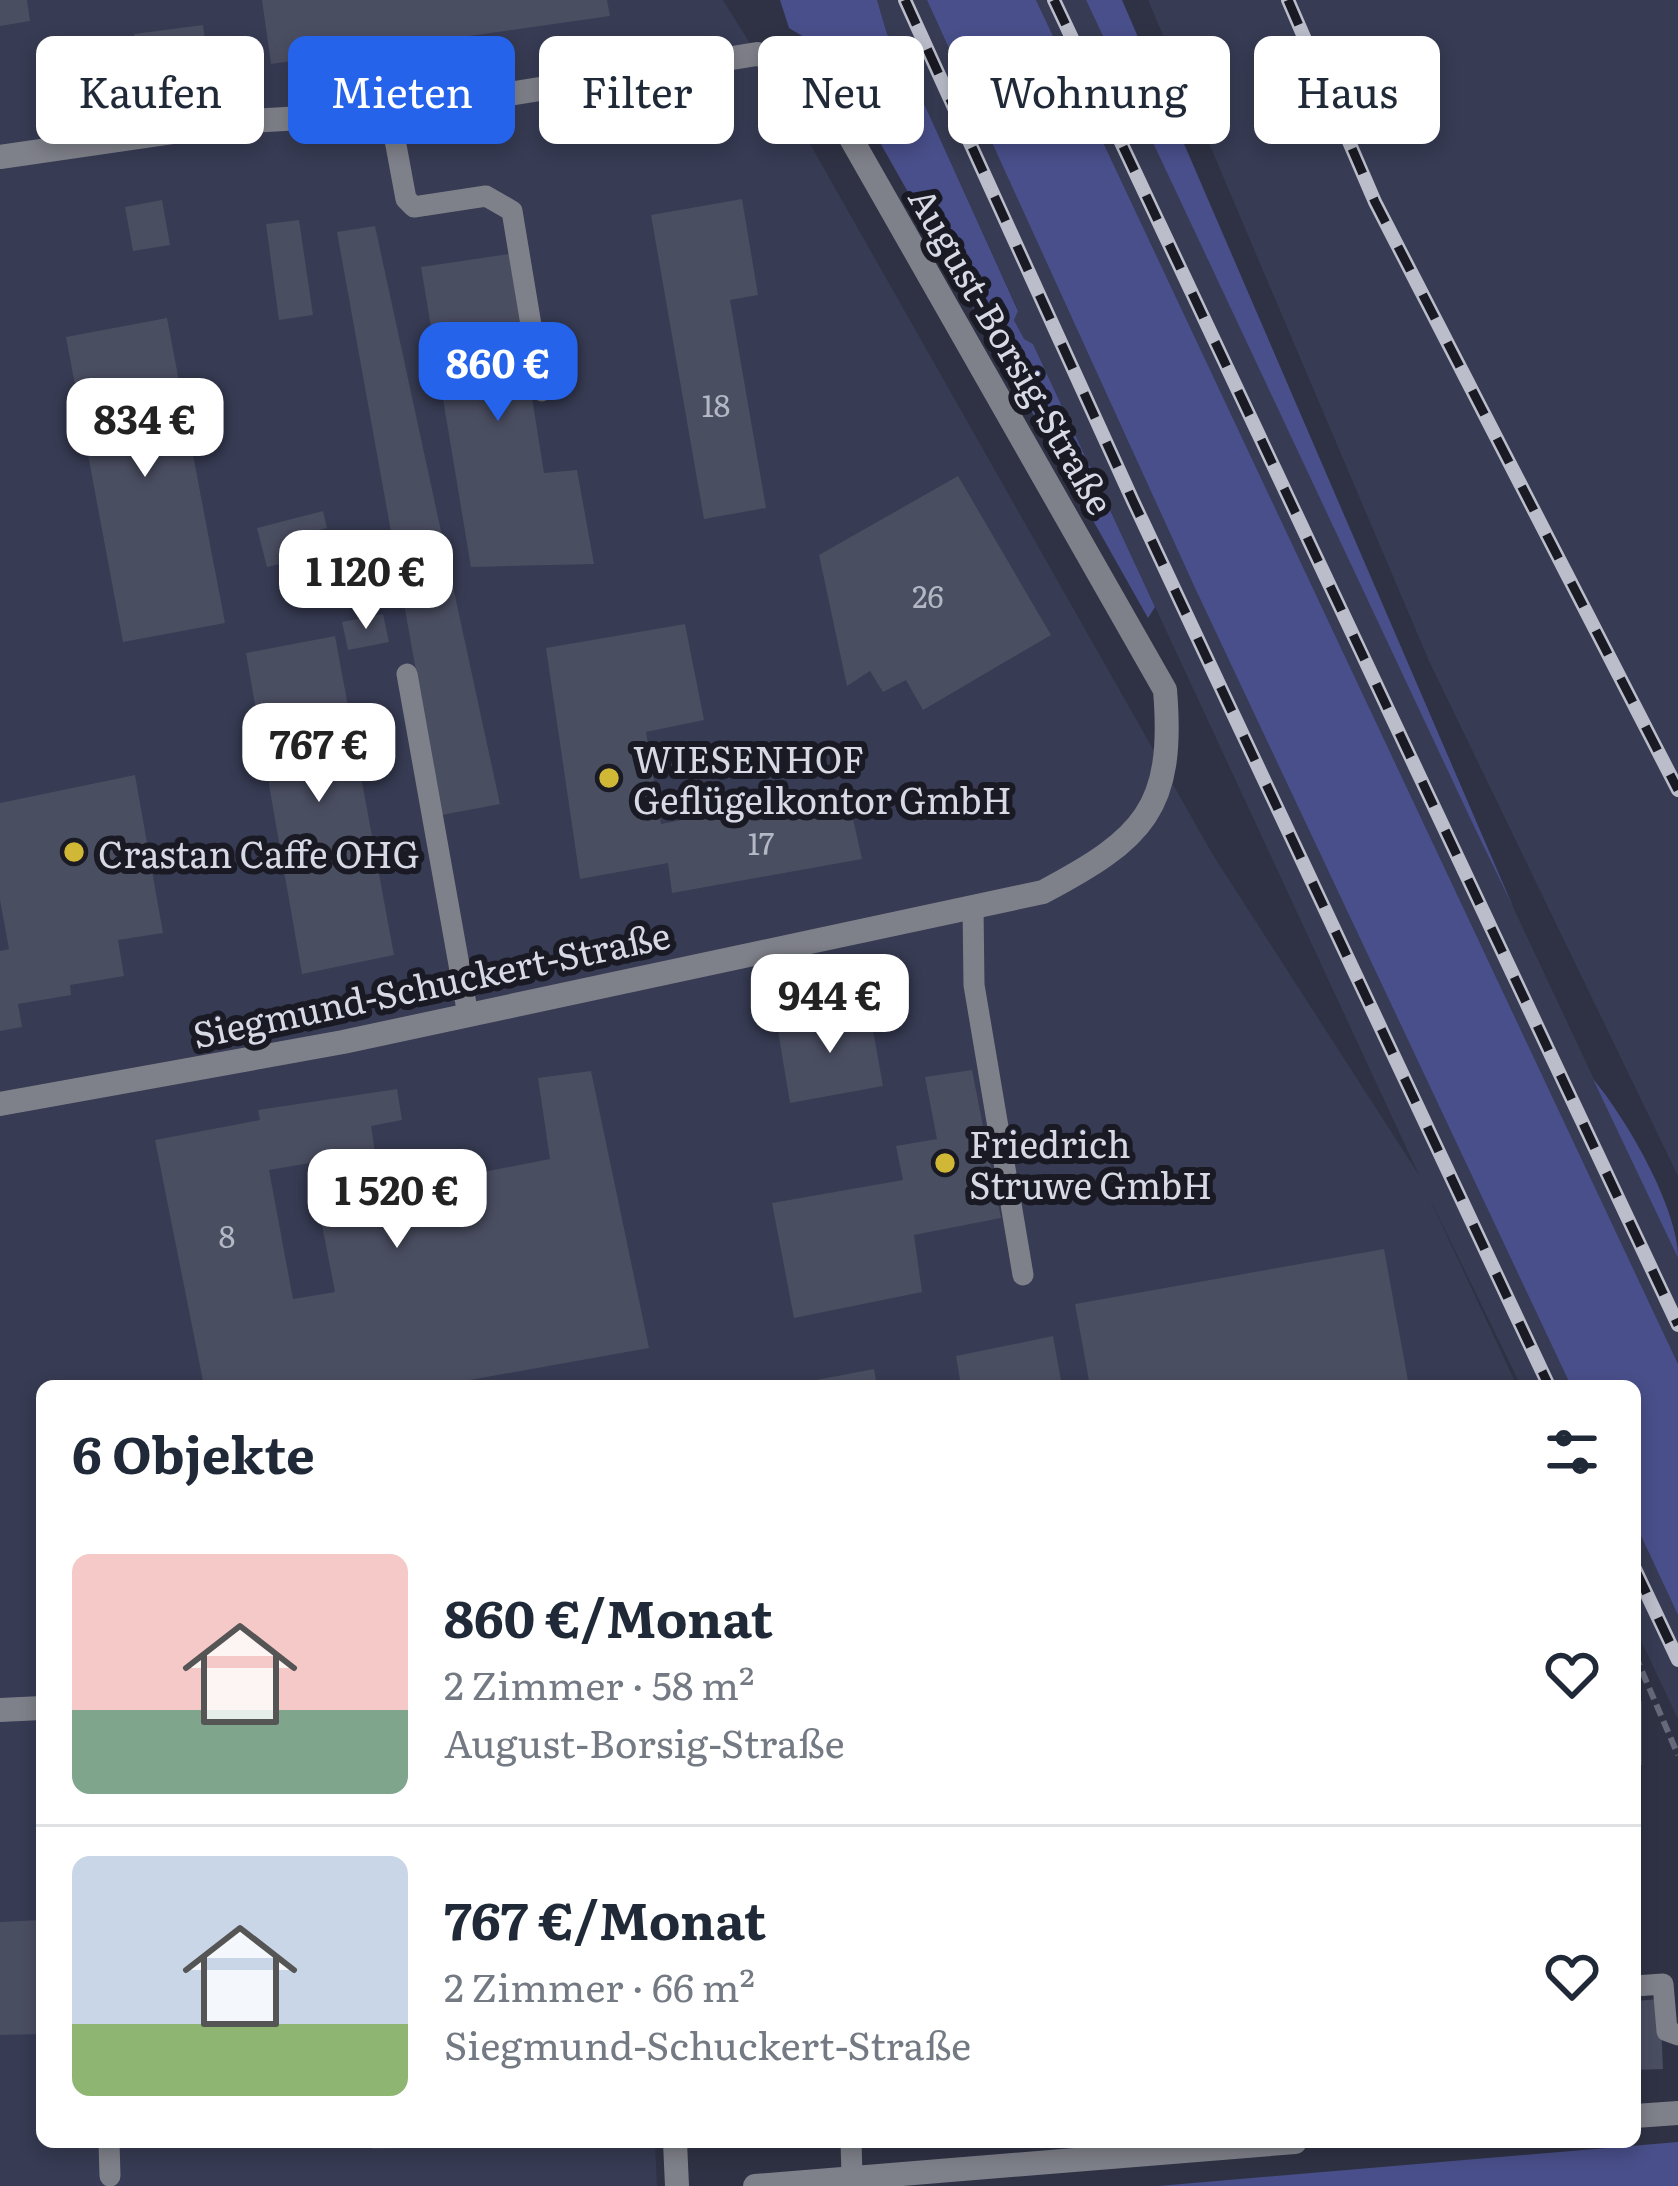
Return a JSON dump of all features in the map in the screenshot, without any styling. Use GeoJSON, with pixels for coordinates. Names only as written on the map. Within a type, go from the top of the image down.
{"type":"FeatureCollection","features":[{"type":"Feature","properties":{"kind":"street","name":"August-Borsig-Straße"},"geometry":{"type":"LineString","coordinates":[[515,93],[757,54],[796,63],[824,91],[1166,690]]}},
{"type":"Feature","properties":{"kind":"street","name":"August-Borsig-Straße"},"geometry":{"type":"LineString","coordinates":[[0,158],[288,119]]}},
{"type":"Feature","properties":{"kind":"street","name":"Siegmund-Schuckert-Straße"},"geometry":{"type":"LineString","coordinates":[[0,1104],[468,1015],[1043,892],[1114,855],[1154,804],[1171,750],[1166,690]]}},
{"type":"Feature","properties":{"kind":"street"},"geometry":{"type":"LineString","coordinates":[[0,1710],[36,1708]]}},
{"type":"Feature","properties":{"kind":"street"},"geometry":{"type":"LineString","coordinates":[[1641,2116],[1678,2113]]}},
{"type":"Feature","properties":{"kind":"street"},"geometry":{"type":"LineString","coordinates":[[675,2148],[676,2186]]}},
{"type":"Feature","properties":{"kind":"street"},"geometry":{"type":"LineString","coordinates":[[754,2186],[1140,2148]]}},
{"type":"Feature","properties":{"kind":"lane"},"geometry":{"type":"LineString","coordinates":[[396,144],[406,199],[414,207],[486,196],[512,211],[542,391]]}},
{"type":"Feature","properties":{"kind":"lane"},"geometry":{"type":"LineString","coordinates":[[407,674],[468,1015]]}},
{"type":"Feature","properties":{"kind":"lane"},"geometry":{"type":"LineString","coordinates":[[973,907],[974,985],[1023,1275]]}},
{"type":"Feature","properties":{"kind":"lane"},"geometry":{"type":"LineString","coordinates":[[1641,1986],[1663,1984],[1667,2031],[1678,2036]]}},
{"type":"Feature","properties":{"kind":"lane"},"geometry":{"type":"LineString","coordinates":[[109,2148],[110,2176]]}},
{"type":"Feature","properties":{"kind":"lane"},"geometry":{"type":"LineString","coordinates":[[851,2148],[852,2176]]}},
{"type":"Feature","properties":{"kind":"path"},"geometry":{"type":"LineString","coordinates":[[1641,1669],[1678,1755]]}},
{"type":"Feature","properties":{"kind":"shaded area"},"geometry":{"type":"Polygon","coordinates":[[[0,0],[723,0],[758,56],[758,144],[810,144],[1213,855],[1419,1175],[1033,344],[1024,340],[1014,319],[1018,310],[924,103],[924,36],[887,34],[877,0],[927,0],[948,46],[948,144],[993,144],[1195,588],[1568,1380],[1518,1380],[1428,1195],[1514,1380],[36,1380],[36,2148],[655,2148],[657,2186],[0,2186],[0,0]]]}},
{"type":"Feature","properties":{"kind":"shaded area"},"geometry":{"type":"Polygon","coordinates":[[[780,0],[877,0],[888,36],[802,36],[789,28],[780,0]]]}},
{"type":"Feature","properties":{"kind":"shaded area"},"geometry":{"type":"Polygon","coordinates":[[[927,0],[1036,0],[1053,36],[948,36],[948,46],[927,0]]]}},
{"type":"Feature","properties":{"kind":"shaded area"},"geometry":{"type":"Polygon","coordinates":[[[1036,0],[1086,0],[1103,36],[1053,36],[1036,0]]]}},
{"type":"Feature","properties":{"kind":"shaded area"},"geometry":{"type":"Polygon","coordinates":[[[1086,0],[1122,0],[1138,36],[1103,36],[1086,0]]]}},
{"type":"Feature","properties":{"kind":"shaded area"},"geometry":{"type":"Polygon","coordinates":[[[1148,0],[1678,0],[1678,1176],[1429,661],[1209,144],[1230,144],[1230,36],[1163,36],[1148,0]]]}},
{"type":"Feature","properties":{"kind":"shaded area"},"geometry":{"type":"Polygon","coordinates":[[[924,104],[1018,311],[1014,320],[1024,339],[1033,344],[1155,607],[1148,618],[881,144],[924,144],[924,104]]]}},
{"type":"Feature","properties":{"kind":"shaded area"},"geometry":{"type":"Polygon","coordinates":[[[993,144],[1104,144],[1678,1364],[1678,1615],[1641,1536],[1641,1380],[1568,1380],[1195,588],[993,144]]]}},
{"type":"Feature","properties":{"kind":"shaded area"},"geometry":{"type":"Polygon","coordinates":[[[1104,144],[1154,144],[1514,909],[1678,1258],[1678,1364],[1104,144]]]}},
{"type":"Feature","properties":{"kind":"shaded area"},"geometry":{"type":"Polygon","coordinates":[[[1154,144],[1184,144],[1514,909],[1154,144]]]}},
{"type":"Feature","properties":{"kind":"shaded area"},"geometry":{"type":"Polygon","coordinates":[[[1593,1079],[1648,1164],[1669,1214],[1678,1258],[1593,1079]]]}},
{"type":"Feature","properties":{"kind":"shaded area"},"geometry":{"type":"Polygon","coordinates":[[[1641,1536],[1678,1615],[1678,1719],[1641,1641],[1641,1536]]]}},
{"type":"Feature","properties":{"kind":"shaded area"},"geometry":{"type":"Polygon","coordinates":[[[1678,2142],[1678,2186],[1158,2186],[1641,2148],[1678,2142]]]}},
{"type":"Feature","properties":{"kind":"building"},"geometry":{"type":"Polygon","coordinates":[[[0,0],[27,0],[30,21],[0,26],[0,0]]]}},
{"type":"Feature","properties":{"kind":"building"},"geometry":{"type":"Polygon","coordinates":[[[262,0],[607,0],[610,16],[469,36],[288,36],[288,62],[271,64],[262,0]]]}},
{"type":"Feature","properties":{"kind":"building"},"geometry":{"type":"Polygon","coordinates":[[[203,25],[204,36],[134,36],[203,25]]]}},
{"type":"Feature","properties":{"kind":"building"},"geometry":{"type":"Polygon","coordinates":[[[742,199],[758,295],[730,300],[766,508],[704,519],[651,215],[742,199]]]}},
{"type":"Feature","properties":{"kind":"building"},"geometry":{"type":"Polygon","coordinates":[[[162,200],[170,245],[133,251],[125,207],[162,200]]]}},
{"type":"Feature","properties":{"kind":"building"},"geometry":{"type":"Polygon","coordinates":[[[299,220],[313,315],[279,320],[266,224],[299,220]]]}},
{"type":"Feature","properties":{"kind":"building"},"geometry":{"type":"Polygon","coordinates":[[[375,226],[500,804],[442,815],[337,232],[375,226]]]}},
{"type":"Feature","properties":{"kind":"building"},"geometry":{"type":"Polygon","coordinates":[[[509,254],[544,473],[577,470],[594,564],[471,567],[421,267],[509,254]]]}},
{"type":"Feature","properties":{"kind":"building"},"geometry":{"type":"Polygon","coordinates":[[[167,318],[225,623],[123,642],[66,337],[167,318]]]}},
{"type":"Feature","properties":{"kind":"building"},"geometry":{"type":"Polygon","coordinates":[[[958,476],[1051,635],[923,710],[906,680],[883,692],[870,671],[847,686],[819,555],[958,476]]]}},
{"type":"Feature","properties":{"kind":"building"},"geometry":{"type":"Polygon","coordinates":[[[323,511],[327,528],[301,535],[307,558],[267,567],[257,528],[323,511]]]}},
{"type":"Feature","properties":{"kind":"building"},"geometry":{"type":"Polygon","coordinates":[[[383,614],[389,642],[348,650],[342,622],[383,614]]]}},
{"type":"Feature","properties":{"kind":"building"},"geometry":{"type":"Polygon","coordinates":[[[685,624],[704,720],[646,732],[661,824],[846,788],[862,859],[672,893],[668,863],[580,879],[546,648],[685,624]]]}},
{"type":"Feature","properties":{"kind":"building"},"geometry":{"type":"Polygon","coordinates":[[[335,636],[394,955],[302,974],[246,653],[335,636]]]}},
{"type":"Feature","properties":{"kind":"building","name":"Crastan Caffe OHG"},"geometry":{"type":"Polygon","coordinates":[[[135,775],[163,933],[118,940],[124,976],[70,985],[71,995],[18,1004],[22,1027],[0,1031],[0,951],[9,949],[0,900],[0,803],[135,775]]]}},
{"type":"Feature","properties":{"kind":"building"},"geometry":{"type":"Polygon","coordinates":[[[869,1008],[883,1086],[790,1103],[777,1025],[869,1008]]]}},
{"type":"Feature","properties":{"kind":"building"},"geometry":{"type":"Polygon","coordinates":[[[972,1070],[1001,1218],[914,1235],[922,1292],[794,1318],[772,1203],[903,1180],[896,1146],[937,1139],[925,1077],[972,1070]]]}},
{"type":"Feature","properties":{"kind":"building"},"geometry":{"type":"Polygon","coordinates":[[[591,1071],[649,1348],[470,1380],[203,1380],[155,1140],[260,1120],[258,1110],[397,1089],[402,1120],[371,1126],[381,1192],[550,1159],[538,1078],[591,1071]],[[310,1163],[269,1170],[293,1299],[335,1292],[310,1163]]]}},
{"type":"Feature","properties":{"kind":"building"},"geometry":{"type":"Polygon","coordinates":[[[1384,1249],[1408,1380],[1089,1380],[1075,1304],[1384,1249]]]}},
{"type":"Feature","properties":{"kind":"building"},"geometry":{"type":"Polygon","coordinates":[[[1053,1336],[1061,1380],[960,1380],[956,1356],[1053,1336]]]}},
{"type":"Feature","properties":{"kind":"building"},"geometry":{"type":"Polygon","coordinates":[[[874,1369],[876,1380],[816,1380],[874,1369]]]}},
{"type":"Feature","properties":{"kind":"building"},"geometry":{"type":"Polygon","coordinates":[[[36,1920],[36,2034],[0,2035],[0,1922],[36,1920]]]}},
{"type":"Feature","properties":{"kind":"building"},"geometry":{"type":"Polygon","coordinates":[[[1660,1999],[1663,2069],[1641,2070],[1641,2001],[1660,1999]]]}},
{"type":"Feature","properties":{"kind":"railway"},"geometry":{"type":"LineString","coordinates":[[905,0],[1133,501],[1546,1380]]}},
{"type":"Feature","properties":{"kind":"railway"},"geometry":{"type":"LineString","coordinates":[[1054,0],[1678,1325]]}},
{"type":"Feature","properties":{"kind":"railway"},"geometry":{"type":"LineString","coordinates":[[1288,0],[1375,202],[1678,790]]}},
{"type":"Feature","properties":{"kind":"railway"},"geometry":{"type":"LineString","coordinates":[[1641,1582],[1678,1660]]}},
{"type":"Feature","properties":{"kind":"place","name":"WIESENHOF Geflügelkontor GmbH"},"geometry":{"type":"Point","coordinates":[609,778]}},
{"type":"Feature","properties":{"kind":"place","name":"Crastan Caffe OHG"},"geometry":{"type":"Point","coordinates":[74,852]}},
{"type":"Feature","properties":{"kind":"place","name":"Friedrich Struwe GmbH"},"geometry":{"type":"Point","coordinates":[945,1163]}}]}
